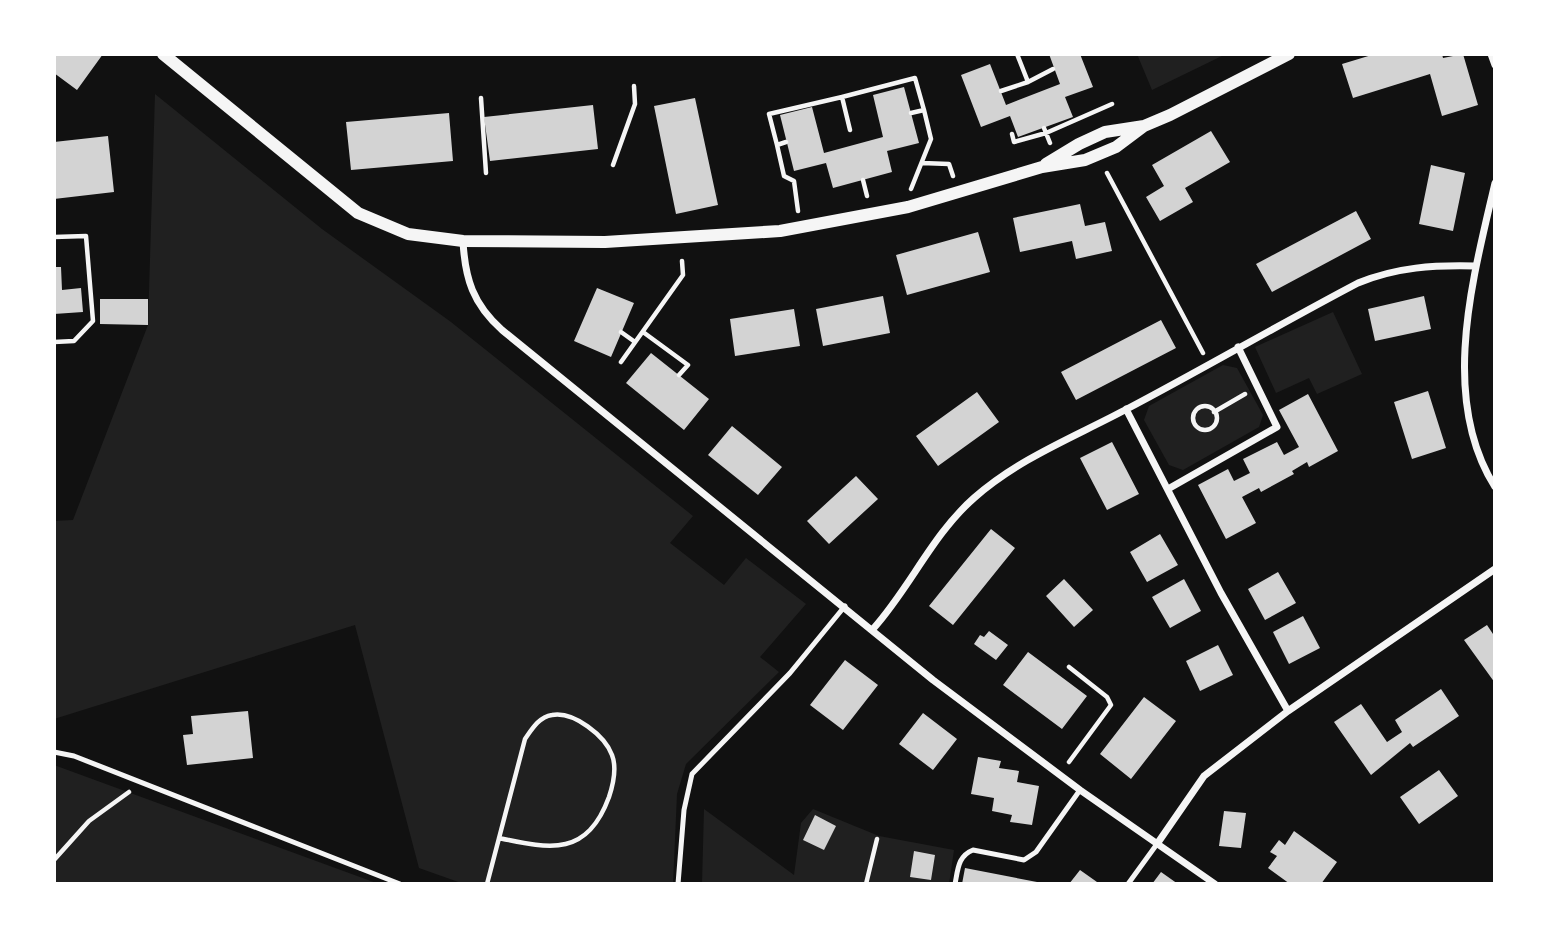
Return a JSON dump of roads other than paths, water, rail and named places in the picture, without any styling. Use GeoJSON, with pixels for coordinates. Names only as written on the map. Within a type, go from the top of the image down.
{"type":"FeatureCollection","features":[{"type":"Feature","properties":{"kind":"street"},"geometry":{"type":"LineString","coordinates":[[163,54],[358,213],[408,234],[463,241],[605,242],[780,231],[908,207],[1042,167],[1096,156],[1116,147],[1144,125],[1289,54]]}},
{"type":"Feature","properties":{"kind":"street"},"geometry":{"type":"LineString","coordinates":[[1492,54],[1495,65]]}},
{"type":"Feature","properties":{"kind":"street"},"geometry":{"type":"LineString","coordinates":[[1495,183],[1475,266],[1464,366],[1471,432],[1495,487]]}},
{"type":"Feature","properties":{"kind":"street"},"geometry":{"type":"LineString","coordinates":[[463,241],[469,289],[493,322],[933,680],[1080,790],[1214,884]]}},
{"type":"Feature","properties":{"kind":"street"},"geometry":{"type":"LineString","coordinates":[[873,629],[890,610],[935,542],[972,500],[1014,465],[1126,410],[1359,283],[1389,271],[1438,265],[1475,266]]}},
{"type":"Feature","properties":{"kind":"street"},"geometry":{"type":"LineString","coordinates":[[1168,489],[1277,427],[1238,347]]}},
{"type":"Feature","properties":{"kind":"street"},"geometry":{"type":"LineString","coordinates":[[1126,410],[1221,593],[1288,711]]}},
{"type":"Feature","properties":{"kind":"street"},"geometry":{"type":"LineString","coordinates":[[1157,844],[1204,776],[1288,711],[1495,569]]}},
{"type":"Feature","properties":{"kind":"lane"},"geometry":{"type":"LineString","coordinates":[[678,884],[684,810],[692,774],[790,673],[845,606]]}},
{"type":"Feature","properties":{"kind":"lane"},"geometry":{"type":"LineString","coordinates":[[54,752],[74,756],[400,884]]}},
{"type":"Feature","properties":{"kind":"lane"},"geometry":{"type":"LineString","coordinates":[[955,884],[959,863],[966,853],[973,850],[1024,860],[1036,852],[1080,790]]}},
{"type":"Feature","properties":{"kind":"lane"},"geometry":{"type":"LineString","coordinates":[[1128,884],[1157,844]]}}]}
